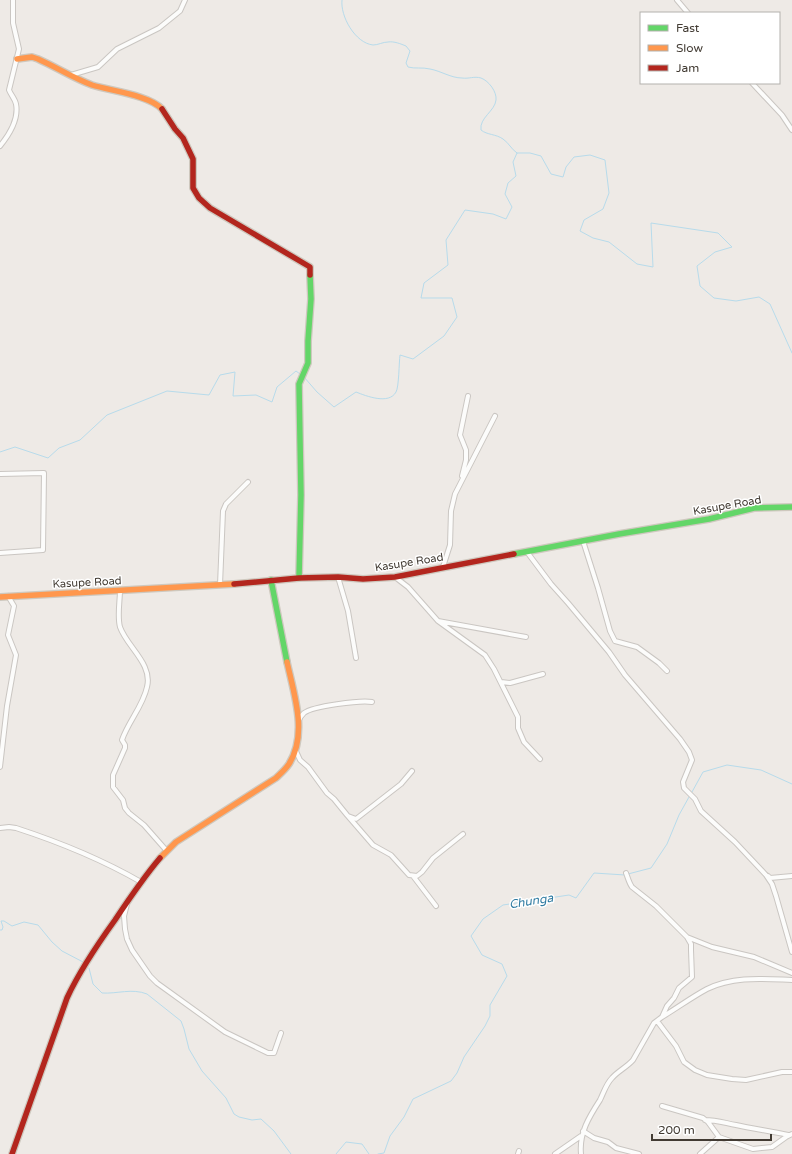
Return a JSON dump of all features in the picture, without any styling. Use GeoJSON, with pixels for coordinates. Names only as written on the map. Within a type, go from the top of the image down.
{"type":"FeatureCollection","features":[{"type":"Feature","properties":{"kind":"street"},"geometry":{"type":"LineString","coordinates":[[0,146],[12,127],[15,117],[16,102],[9,90],[19,49],[13,23],[13,0]]}},
{"type":"Feature","properties":{"kind":"street"},"geometry":{"type":"LineString","coordinates":[[71,75],[98,67],[116,49],[159,28],[180,11],[185,0]]}},
{"type":"Feature","properties":{"kind":"street"},"geometry":{"type":"LineString","coordinates":[[677,0],[687,12]]}},
{"type":"Feature","properties":{"kind":"street"},"geometry":{"type":"LineString","coordinates":[[17,59],[32,57],[108,90],[138,96],[157,105],[183,138],[194,159],[192,188],[206,205],[272,246],[310,267],[311,299],[308,363],[299,384],[301,495],[299,578]]}},
{"type":"Feature","properties":{"kind":"street"},"geometry":{"type":"LineString","coordinates":[[753,84],[785,119],[792,130]]}},
{"type":"Feature","properties":{"kind":"street"},"geometry":{"type":"LineString","coordinates":[[443,567],[450,545],[452,505],[466,460],[466,450],[460,435],[468,396]]}},
{"type":"Feature","properties":{"kind":"street"},"geometry":{"type":"LineString","coordinates":[[460,482],[495,416]]}},
{"type":"Feature","properties":{"kind":"street"},"geometry":{"type":"LineString","coordinates":[[0,474],[44,473],[43,550],[0,553]]}},
{"type":"Feature","properties":{"kind":"street"},"geometry":{"type":"LineString","coordinates":[[220,585],[223,511],[226,504],[248,482]]}},
{"type":"Feature","properties":{"kind":"street","name":"Kasupe Road"},"geometry":{"type":"LineString","coordinates":[[0,597],[220,585],[299,578],[363,579],[395,577],[583,541],[709,519],[754,508],[792,507]]}},
{"type":"Feature","properties":{"kind":"street"},"geometry":{"type":"LineString","coordinates":[[583,541],[610,631],[616,641],[637,646],[668,671]]}},
{"type":"Feature","properties":{"kind":"street"},"geometry":{"type":"LineString","coordinates":[[527,552],[548,580],[609,652],[625,675],[676,734],[689,752],[692,760],[683,782],[684,788],[695,800],[701,811],[741,847],[772,884],[792,952]]}},
{"type":"Feature","properties":{"kind":"street"},"geometry":{"type":"LineString","coordinates":[[395,577],[408,587],[438,621],[485,655],[501,682],[518,718],[518,728],[524,742],[540,759]]}},
{"type":"Feature","properties":{"kind":"street"},"geometry":{"type":"LineString","coordinates":[[338,578],[348,611],[356,658]]}},
{"type":"Feature","properties":{"kind":"street"},"geometry":{"type":"LineString","coordinates":[[12,1154],[67,998],[86,961],[141,882],[166,850],[176,842],[276,778],[289,765],[298,739],[299,721],[271,580]]}},
{"type":"Feature","properties":{"kind":"street"},"geometry":{"type":"LineString","coordinates":[[120,590],[120,625],[126,639],[139,656],[146,672],[148,683],[142,701],[122,740],[125,745],[113,775],[113,787],[123,800],[125,808],[144,825],[166,850]]}},
{"type":"Feature","properties":{"kind":"street"},"geometry":{"type":"LineString","coordinates":[[0,767],[7,706],[16,655],[8,635],[14,606],[8,596]]}},
{"type":"Feature","properties":{"kind":"street"},"geometry":{"type":"LineString","coordinates":[[438,621],[526,637]]}},
{"type":"Feature","properties":{"kind":"street"},"geometry":{"type":"LineString","coordinates":[[501,682],[510,683],[543,674]]}},
{"type":"Feature","properties":{"kind":"street"},"geometry":{"type":"LineString","coordinates":[[299,721],[303,713],[310,710],[351,702],[372,702]]}},
{"type":"Feature","properties":{"kind":"street"},"geometry":{"type":"LineString","coordinates":[[295,748],[300,760],[308,767],[327,793],[373,844],[391,855],[409,876],[418,876],[433,858],[463,834]]}},
{"type":"Feature","properties":{"kind":"street"},"geometry":{"type":"LineString","coordinates":[[348,816],[356,819],[401,784],[412,771]]}},
{"type":"Feature","properties":{"kind":"street"},"geometry":{"type":"LineString","coordinates":[[0,828],[16,828],[59,842],[93,857],[141,882]]}},
{"type":"Feature","properties":{"kind":"street"},"geometry":{"type":"LineString","coordinates":[[627,875],[629,883],[632,887],[656,906],[687,937],[691,944],[692,977],[679,988],[674,998],[667,1006],[662,1017]]}},
{"type":"Feature","properties":{"kind":"street"},"geometry":{"type":"LineString","coordinates":[[766,875],[770,878],[792,876]]}},
{"type":"Feature","properties":{"kind":"street"},"geometry":{"type":"LineString","coordinates":[[413,876],[436,906]]}},
{"type":"Feature","properties":{"kind":"street"},"geometry":{"type":"LineString","coordinates":[[127,902],[124,916],[127,939],[137,957],[157,983],[225,1032],[268,1053],[274,1053],[281,1033]]}},
{"type":"Feature","properties":{"kind":"street"},"geometry":{"type":"LineString","coordinates":[[687,937],[712,946],[754,957],[792,973]]}},
{"type":"Feature","properties":{"kind":"street"},"geometry":{"type":"LineString","coordinates":[[581,1154],[581,1136],[606,1086],[618,1072],[633,1060],[657,1021],[707,990],[721,984],[744,979],[792,980]]}},
{"type":"Feature","properties":{"kind":"street"},"geometry":{"type":"LineString","coordinates":[[657,1021],[676,1046],[684,1062],[695,1070],[707,1075],[732,1080],[746,1080],[782,1072],[792,1072]]}},
{"type":"Feature","properties":{"kind":"street"},"geometry":{"type":"LineString","coordinates":[[662,1106],[705,1120],[717,1120],[790,1135]]}},
{"type":"Feature","properties":{"kind":"street"},"geometry":{"type":"LineString","coordinates":[[705,1120],[719,1137],[746,1147],[757,1149],[772,1147],[790,1135]]}},
{"type":"Feature","properties":{"kind":"street"},"geometry":{"type":"LineString","coordinates":[[583,1131],[594,1138],[608,1142],[616,1148],[638,1154]]}},
{"type":"Feature","properties":{"kind":"street"},"geometry":{"type":"LineString","coordinates":[[555,1154],[581,1136]]}},
{"type":"Feature","properties":{"kind":"street"},"geometry":{"type":"LineString","coordinates":[[700,1154],[719,1137]]}},
{"type":"Feature","properties":{"kind":"waterway"},"geometry":{"type":"LineString","coordinates":[[342,0],[343,14],[350,28],[355,34],[366,43],[373,45],[390,42],[406,46],[410,51],[406,63],[408,67],[430,69],[458,78],[478,77],[487,82],[494,90],[496,100],[493,108],[482,122],[481,130],[503,139],[517,153]]}},
{"type":"Feature","properties":{"kind":"waterway"},"geometry":{"type":"LineString","coordinates":[[304,377],[317,392],[334,407],[356,392],[365,396],[383,399],[393,396],[398,385],[400,355],[413,359],[444,336],[457,317],[452,298],[421,298],[424,283],[448,265],[446,240],[465,210],[493,214],[506,219],[512,207],[505,194],[508,183],[516,176],[513,162],[517,153],[530,153],[541,156],[551,174],[563,177],[566,167],[574,157],[590,155],[605,160],[609,193],[603,209],[584,220],[580,231],[593,238],[609,242],[637,264],[653,267],[651,223],[718,233],[732,247],[715,252],[697,266],[700,286],[714,298],[736,301],[759,297],[770,304],[792,353]]}},
{"type":"Feature","properties":{"kind":"waterway"},"geometry":{"type":"LineString","coordinates":[[0,452],[15,447],[48,458],[59,448],[80,440],[107,415],[167,391],[209,395],[220,375],[235,372],[233,396],[256,395],[272,402],[277,387],[296,371],[300,374]]}},
{"type":"Feature","properties":{"kind":"waterway","name":"Chunga"},"geometry":{"type":"LineString","coordinates":[[692,792],[703,772],[727,765],[761,770],[792,784]]}},
{"type":"Feature","properties":{"kind":"waterway","name":"Chunga"},"geometry":{"type":"LineString","coordinates":[[628,874],[651,868],[667,844],[679,815],[689,797]]}},
{"type":"Feature","properties":{"kind":"waterway","name":"Chunga"},"geometry":{"type":"LineString","coordinates":[[378,1154],[384,1153],[390,1136],[404,1117],[413,1099],[451,1081],[457,1073],[464,1057],[490,1016],[490,1005],[507,976],[502,964],[482,955],[471,936],[483,919],[503,905],[569,895],[576,898],[594,873],[625,875]]}},
{"type":"Feature","properties":{"kind":"waterway"},"geometry":{"type":"LineString","coordinates":[[0,930],[2,930],[3,927],[1,921],[4,921],[12,926],[24,922],[38,925],[52,942],[62,951],[83,962]]}},
{"type":"Feature","properties":{"kind":"waterway"},"geometry":{"type":"LineString","coordinates":[[89,968],[93,984],[102,993],[136,991],[147,994],[181,1021],[189,1049],[202,1071],[226,1098],[234,1114],[239,1117],[252,1120],[261,1119],[274,1131],[291,1154]]}},
{"type":"Feature","properties":{"kind":"waterway","name":"Chunga"},"geometry":{"type":"LineString","coordinates":[[336,1154],[346,1142],[362,1144],[369,1154]]}},
{"type":"Feature","properties":{"kind":"traffic: fast"},"geometry":{"type":"LineString","coordinates":[[299,578],[301,495],[299,384],[308,363],[311,299],[310,275]]}},
{"type":"Feature","properties":{"kind":"traffic: fast"},"geometry":{"type":"LineString","coordinates":[[514,554],[709,519],[754,508],[792,507]]}},
{"type":"Feature","properties":{"kind":"traffic: fast"},"geometry":{"type":"LineString","coordinates":[[271,580],[287,662]]}},
{"type":"Feature","properties":{"kind":"traffic: slow"},"geometry":{"type":"LineString","coordinates":[[17,59],[32,57],[38,59],[92,85],[148,100],[162,109]]}},
{"type":"Feature","properties":{"kind":"traffic: slow"},"geometry":{"type":"LineString","coordinates":[[0,597],[234,584]]}},
{"type":"Feature","properties":{"kind":"traffic: slow"},"geometry":{"type":"LineString","coordinates":[[160,858],[176,842],[276,778],[289,764],[295,752],[299,727],[296,700],[287,662]]}},
{"type":"Feature","properties":{"kind":"traffic: jam"},"geometry":{"type":"LineString","coordinates":[[162,109],[175,129],[183,138],[193,159],[193,188],[199,198],[210,208],[310,267],[310,275]]}},
{"type":"Feature","properties":{"kind":"traffic: jam"},"geometry":{"type":"LineString","coordinates":[[234,584],[299,578],[338,577],[363,579],[395,577],[514,554]]}},
{"type":"Feature","properties":{"kind":"traffic: jam"},"geometry":{"type":"LineString","coordinates":[[12,1154],[67,998],[83,968],[102,939],[136,889],[160,858]]}}]}
